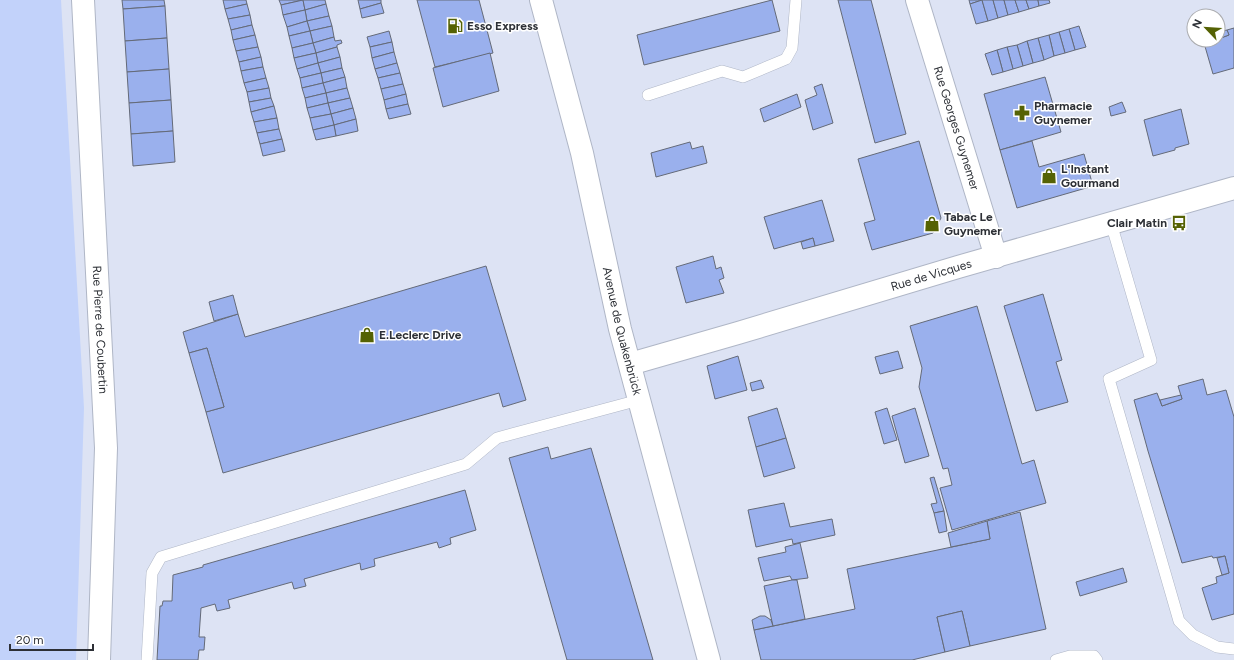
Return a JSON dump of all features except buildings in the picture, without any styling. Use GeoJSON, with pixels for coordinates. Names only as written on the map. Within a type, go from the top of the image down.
{"type":"FeatureCollection","features":[{"type":"Feature","properties":{"kind":"street","name":"Rue Pierre de Coubertin"},"geometry":{"type":"LineString","coordinates":[[84,0],[106,448],[99,660]]}},
{"type":"Feature","properties":{"kind":"street","name":"Avenue de Quakenbrück"},"geometry":{"type":"LineString","coordinates":[[541,0],[582,153],[620,329],[709,660]]}},
{"type":"Feature","properties":{"kind":"street","name":"Rue Georges Guynemer"},"geometry":{"type":"LineString","coordinates":[[917,0],[996,257]]}},
{"type":"Feature","properties":{"kind":"street","name":"Rue de Vicques"},"geometry":{"type":"LineString","coordinates":[[630,364],[958,267],[1234,188]]}},
{"type":"Feature","properties":{"kind":"lane"},"geometry":{"type":"LineString","coordinates":[[648,95],[722,71],[743,76],[786,60],[792,48],[796,0]]}},
{"type":"Feature","properties":{"kind":"lane"},"geometry":{"type":"LineString","coordinates":[[1111,223],[1151,360],[1110,379],[1179,621],[1193,635],[1217,647],[1234,649]]}},
{"type":"Feature","properties":{"kind":"lane"},"geometry":{"type":"LineString","coordinates":[[147,660],[152,573],[161,556],[466,464],[497,438],[639,400]]}},
{"type":"Feature","properties":{"kind":"lane"},"geometry":{"type":"LineString","coordinates":[[1056,660],[1070,656],[1094,656],[1097,660]]}},
{"type":"Feature","properties":{"kind":"shaded area"},"geometry":{"type":"Polygon","coordinates":[[[0,0],[61,0],[84,408],[76,660],[0,660],[0,0]]]}},
{"type":"Feature","properties":{"kind":"place","name":"Esso Express"},"geometry":{"type":"Point","coordinates":[455,26]}},
{"type":"Feature","properties":{"kind":"place","name":"Pharmacie Guynemer"},"geometry":{"type":"Point","coordinates":[1022,113]}},
{"type":"Feature","properties":{"kind":"place","name":"L'Instant Gourmand"},"geometry":{"type":"Point","coordinates":[1049,176]}},
{"type":"Feature","properties":{"kind":"place","name":"Clair Matin"},"geometry":{"type":"Point","coordinates":[1179,223]}},
{"type":"Feature","properties":{"kind":"place","name":"Tabac Le Guynemer"},"geometry":{"type":"Point","coordinates":[932,224]}},
{"type":"Feature","properties":{"kind":"place","name":"E.Leclerc Drive"},"geometry":{"type":"Point","coordinates":[367,335]}}]}
